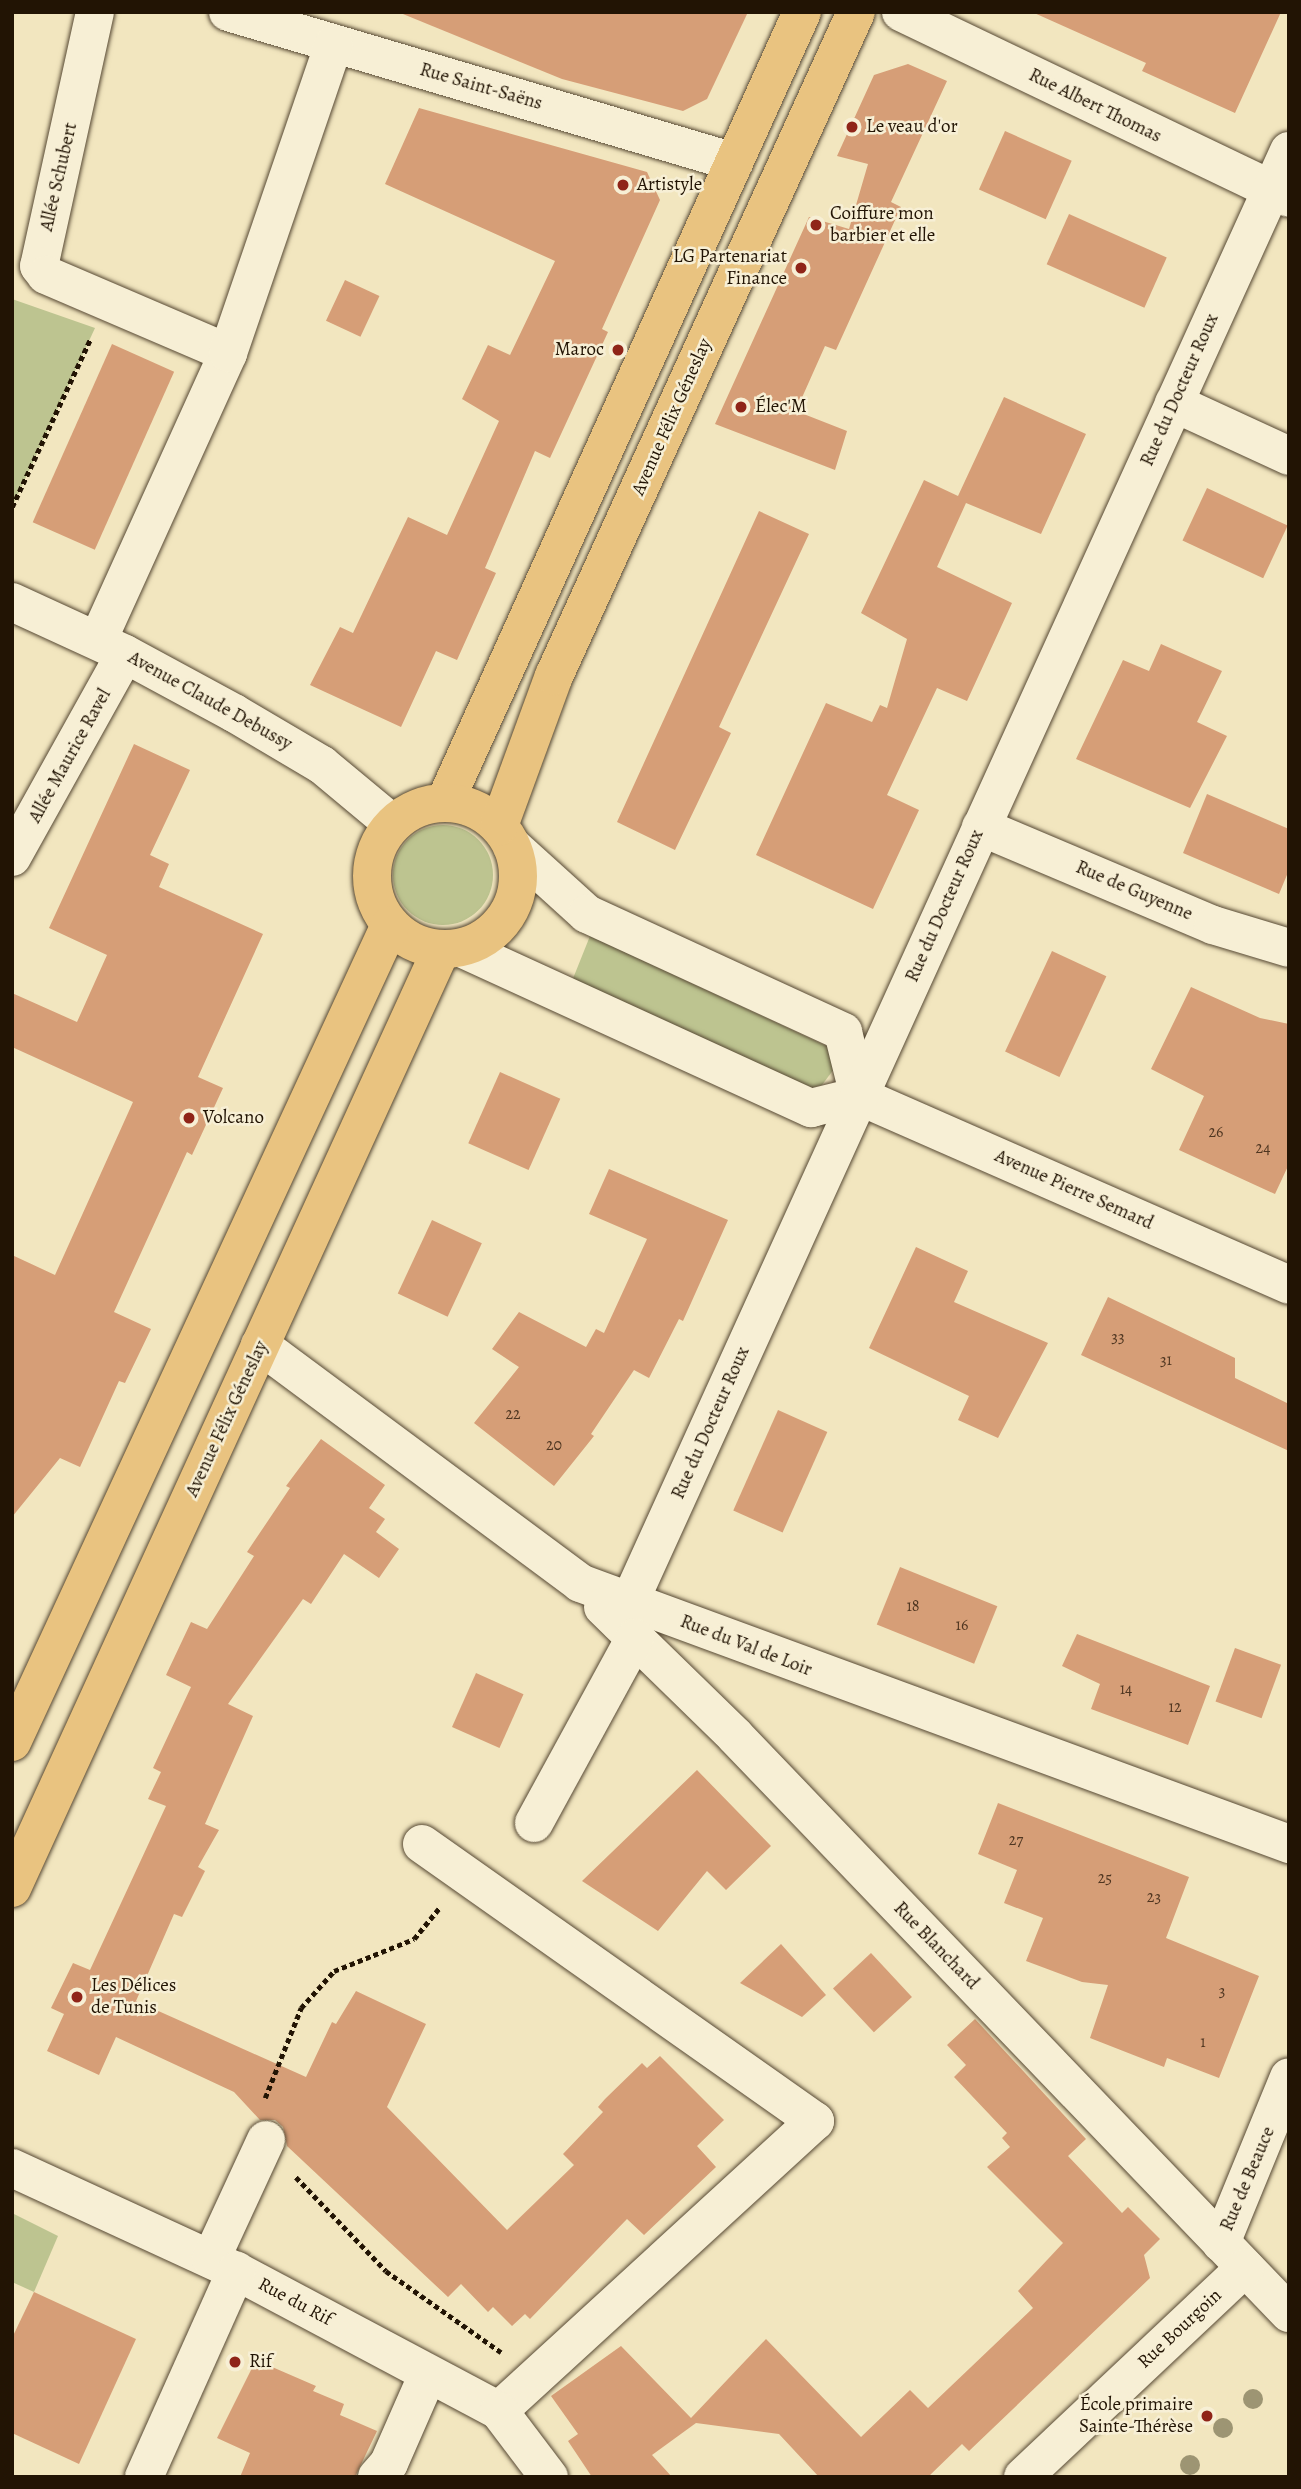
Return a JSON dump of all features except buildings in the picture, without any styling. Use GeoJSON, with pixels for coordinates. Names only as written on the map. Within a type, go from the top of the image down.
{"type":"FeatureCollection","features":[{"type":"Feature","properties":{"kind":"main road"},"geometry":{"type":"LineString","coordinates":[[445,802],[802,12]]}},
{"type":"Feature","properties":{"kind":"main road","name":"Avenue Félix Géneslay"},"geometry":{"type":"LineString","coordinates":[[506,836],[554,676],[856,12]]}},
{"type":"Feature","properties":{"kind":"main road"},"geometry":{"type":"LineString","coordinates":[[445,802],[478,810],[506,836],[519,871],[517,895],[506,918],[480,941],[451,949],[410,941],[390,925],[377,903],[371,876],[376,850],[393,824],[414,809],[445,802]]}},
{"type":"Feature","properties":{"kind":"main road"},"geometry":{"type":"LineString","coordinates":[[12,1742],[390,925]]}},
{"type":"Feature","properties":{"kind":"main road","name":"Avenue Félix Géneslay"},"geometry":{"type":"LineString","coordinates":[[12,1888],[260,1345],[451,949]]}},
{"type":"Feature","properties":{"kind":"street","name":"Allée Schubert"},"geometry":{"type":"LineString","coordinates":[[95,12],[38,265],[46,275],[228,353]]}},
{"type":"Feature","properties":{"kind":"street","name":"Rue Saint-Saëns"},"geometry":{"type":"LineString","coordinates":[[228,12],[734,162]]}},
{"type":"Feature","properties":{"kind":"street","name":"Rue Albert Thomas"},"geometry":{"type":"LineString","coordinates":[[901,12],[1280,194]]}},
{"type":"Feature","properties":{"kind":"street"},"geometry":{"type":"LineString","coordinates":[[112,647],[228,353],[334,44]]}},
{"type":"Feature","properties":{"kind":"street","name":"Rue du Docteur Roux"},"geometry":{"type":"LineString","coordinates":[[534,1823],[628,1621],[859,1096],[1174,403],[1280,194],[1289,151]]}},
{"type":"Feature","properties":{"kind":"street"},"geometry":{"type":"LineString","coordinates":[[1174,403],[1289,456]]}},
{"type":"Feature","properties":{"kind":"street","name":"Avenue Claude Debussy"},"geometry":{"type":"LineString","coordinates":[[12,602],[112,647],[322,765],[393,824]]}},
{"type":"Feature","properties":{"kind":"street","name":"Allée Maurice Ravel"},"geometry":{"type":"LineString","coordinates":[[12,857],[112,647]]}},
{"type":"Feature","properties":{"kind":"street","name":"Rue de Guyenne"},"geometry":{"type":"LineString","coordinates":[[981,827],[1213,925],[1289,948]]}},
{"type":"Feature","properties":{"kind":"street"},"geometry":{"type":"LineString","coordinates":[[451,949],[811,1108],[859,1096],[843,1032],[587,914],[506,836]]}},
{"type":"Feature","properties":{"kind":"street","name":"Avenue Pierre Semard"},"geometry":{"type":"LineString","coordinates":[[859,1096],[1289,1285]]}},
{"type":"Feature","properties":{"kind":"street","name":"Rue du Val de Loir"},"geometry":{"type":"LineString","coordinates":[[260,1345],[628,1621],[1289,1844]]}},
{"type":"Feature","properties":{"kind":"street","name":"Rue Blanchard"},"geometry":{"type":"LineString","coordinates":[[628,1621],[1289,2313]]}},
{"type":"Feature","properties":{"kind":"street"},"geometry":{"type":"LineString","coordinates":[[422,1844],[815,2121],[533,2376],[499,2412]]}},
{"type":"Feature","properties":{"kind":"street","name":"Rue de Beauce"},"geometry":{"type":"LineString","coordinates":[[1233,2256],[1289,2077]]}},
{"type":"Feature","properties":{"kind":"street"},"geometry":{"type":"LineString","coordinates":[[144,2477],[223,2265],[266,2140]]}},
{"type":"Feature","properties":{"kind":"street","name":"Rue du Rif"},"geometry":{"type":"LineString","coordinates":[[12,2168],[223,2265],[499,2412],[549,2477]]}},
{"type":"Feature","properties":{"kind":"street","name":"Rue Bourgoin"},"geometry":{"type":"LineString","coordinates":[[1023,2477],[1233,2256]]}},
{"type":"Feature","properties":{"kind":"street"},"geometry":{"type":"LineString","coordinates":[[377,2477],[389,2463],[428,2374]]}},
{"type":"Feature","properties":{"kind":"path"},"geometry":{"type":"LineString","coordinates":[[12,507],[106,300]]}},
{"type":"Feature","properties":{"kind":"path"},"geometry":{"type":"LineString","coordinates":[[466,1874],[414,1939],[334,1971],[301,2008],[264,2095],[266,2140],[386,2271],[533,2376]]}},
{"type":"Feature","properties":{"kind":"green space"},"geometry":{"type":"Polygon","coordinates":[[[12,299],[95,328],[12,507],[12,299]]]}},
{"type":"Feature","properties":{"kind":"green space"},"geometry":{"type":"Polygon","coordinates":[[[443,825],[462,829],[479,839],[489,856],[493,875],[489,894],[479,911],[462,921],[443,925],[424,921],[407,911],[397,894],[393,875],[397,856],[407,839],[424,829],[443,825]]]}},
{"type":"Feature","properties":{"kind":"green space"},"geometry":{"type":"Polygon","coordinates":[[[590,936],[833,1049],[834,1069],[822,1085],[808,1089],[572,981],[590,936]]]}},
{"type":"Feature","properties":{"kind":"green space"},"geometry":{"type":"Polygon","coordinates":[[[12,2213],[58,2236],[34,2292],[12,2282],[12,2213]]]}},
{"type":"Feature","properties":{"kind":"place","name":"Le veau d'or"},"geometry":{"type":"Point","coordinates":[852,127]}},
{"type":"Feature","properties":{"kind":"place","name":"Artistyle"},"geometry":{"type":"Point","coordinates":[623,185]}},
{"type":"Feature","properties":{"kind":"place","name":"Coiffure mon barbier et elle"},"geometry":{"type":"Point","coordinates":[816,225]}},
{"type":"Feature","properties":{"kind":"place","name":"LG Partenariat Finance"},"geometry":{"type":"Point","coordinates":[801,268]}},
{"type":"Feature","properties":{"kind":"place","name":"Maroc"},"geometry":{"type":"Point","coordinates":[618,350]}},
{"type":"Feature","properties":{"kind":"place","name":"Élec'M"},"geometry":{"type":"Point","coordinates":[741,407]}},
{"type":"Feature","properties":{"kind":"place","name":"Volcano"},"geometry":{"type":"Point","coordinates":[189,1118]}},
{"type":"Feature","properties":{"kind":"place","name":"Les Délices de Tunis"},"geometry":{"type":"Point","coordinates":[77,1997]}},
{"type":"Feature","properties":{"kind":"place","name":"Rif"},"geometry":{"type":"Point","coordinates":[235,2362]}},
{"type":"Feature","properties":{"kind":"place","name":"École primaire Sainte-Thérèse"},"geometry":{"type":"Point","coordinates":[1207,2416]}}]}
